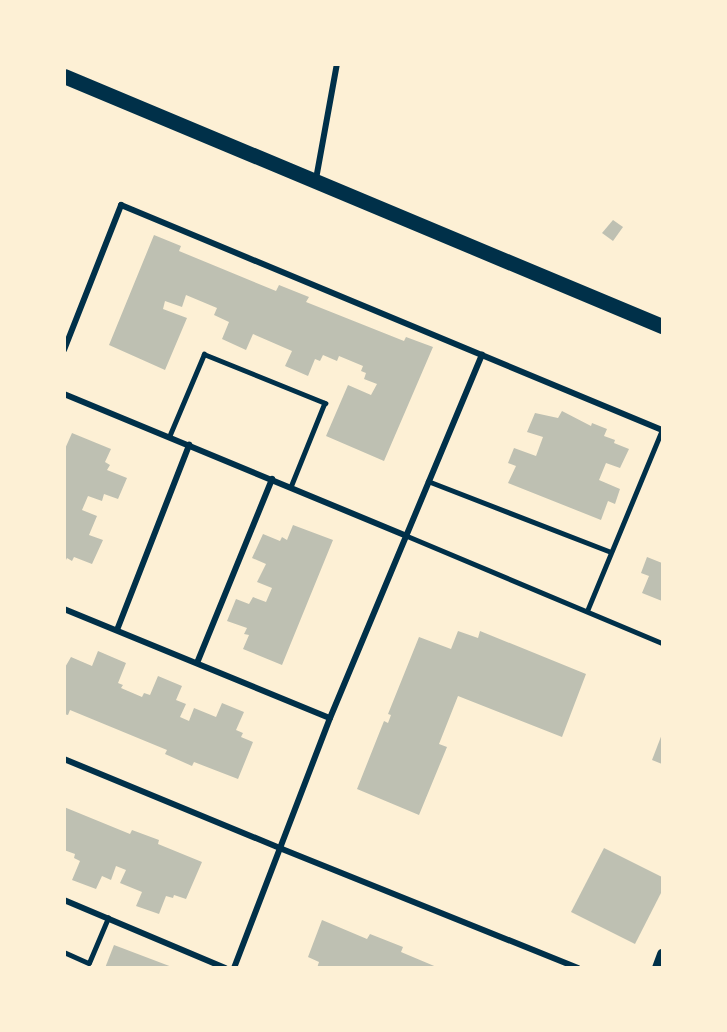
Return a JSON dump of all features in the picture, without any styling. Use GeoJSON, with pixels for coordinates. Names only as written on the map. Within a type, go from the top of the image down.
{"type":"FeatureCollection","features":[{"type":"Feature","properties":{"kind":"main road"},"geometry":{"type":"LineString","coordinates":[[64,76],[663,326]]}},
{"type":"Feature","properties":{"kind":"street"},"geometry":{"type":"LineString","coordinates":[[315,182],[337,64]]}},
{"type":"Feature","properties":{"kind":"street"},"geometry":{"type":"LineString","coordinates":[[64,350],[121,205],[662,430]]}},
{"type":"Feature","properties":{"kind":"street"},"geometry":{"type":"LineString","coordinates":[[234,968],[282,849],[330,718],[482,355]]}},
{"type":"Feature","properties":{"kind":"street"},"geometry":{"type":"LineString","coordinates":[[64,394],[405,535]]}},
{"type":"Feature","properties":{"kind":"street"},"geometry":{"type":"LineString","coordinates":[[117,630],[189,446]]}},
{"type":"Feature","properties":{"kind":"street"},"geometry":{"type":"LineString","coordinates":[[197,663],[272,479]]}},
{"type":"Feature","properties":{"kind":"street"},"geometry":{"type":"LineString","coordinates":[[64,609],[330,718]]}},
{"type":"Feature","properties":{"kind":"street"},"geometry":{"type":"LineString","coordinates":[[64,759],[578,968]]}},
{"type":"Feature","properties":{"kind":"street"},"geometry":{"type":"LineString","coordinates":[[64,900],[225,968]]}},
{"type":"Feature","properties":{"kind":"street"},"geometry":{"type":"LineString","coordinates":[[657,968],[663,954]]}},
{"type":"Feature","properties":{"kind":"lane"},"geometry":{"type":"LineString","coordinates":[[169,437],[204,354],[325,403],[291,487]]}},
{"type":"Feature","properties":{"kind":"lane"},"geometry":{"type":"LineString","coordinates":[[587,611],[662,430]]}},
{"type":"Feature","properties":{"kind":"lane"},"geometry":{"type":"LineString","coordinates":[[428,481],[611,552]]}},
{"type":"Feature","properties":{"kind":"lane"},"geometry":{"type":"LineString","coordinates":[[405,535],[663,644]]}},
{"type":"Feature","properties":{"kind":"lane"},"geometry":{"type":"LineString","coordinates":[[64,952],[89,963],[108,918]]}},
{"type":"Feature","properties":{"kind":"building"},"geometry":{"type":"Polygon","coordinates":[[[613,220],[623,227],[613,241],[602,233],[613,220]]]}},
{"type":"Feature","properties":{"kind":"building"},"geometry":{"type":"Polygon","coordinates":[[[154,235],[181,246],[179,251],[276,291],[279,285],[309,297],[306,302],[404,341],[406,337],[433,347],[384,461],[326,436],[348,385],[371,395],[377,384],[364,379],[366,373],[361,371],[363,366],[339,356],[337,361],[323,355],[320,361],[315,359],[308,376],[285,366],[292,351],[253,334],[246,350],[222,339],[229,322],[214,315],[217,308],[186,295],[182,307],[165,301],[163,309],[187,318],[165,370],[109,345],[154,235]]]}},
{"type":"Feature","properties":{"kind":"building"},"geometry":{"type":"Polygon","coordinates":[[[562,411],[591,426],[592,423],[607,429],[604,436],[629,449],[620,468],[606,463],[599,480],[620,489],[615,504],[608,501],[601,520],[508,483],[516,466],[508,463],[514,448],[536,456],[543,437],[527,432],[535,413],[558,418],[562,411]]]}},
{"type":"Feature","properties":{"kind":"building"},"geometry":{"type":"Polygon","coordinates":[[[72,433],[111,449],[105,462],[110,465],[107,470],[127,478],[118,499],[104,494],[102,501],[88,496],[82,510],[97,516],[89,535],[103,540],[92,564],[74,557],[72,561],[67,558],[64,564],[64,451],[72,433]]]}},
{"type":"Feature","properties":{"kind":"building"},"geometry":{"type":"Polygon","coordinates":[[[293,525],[333,540],[282,665],[243,649],[249,635],[244,634],[247,628],[227,621],[236,599],[249,604],[253,597],[266,602],[272,588],[257,582],[266,564],[252,558],[263,534],[280,541],[282,537],[287,540],[293,525]]]}},
{"type":"Feature","properties":{"kind":"building"},"geometry":{"type":"Polygon","coordinates":[[[647,557],[662,563],[662,601],[642,593],[649,576],[641,573],[647,557]]]}},
{"type":"Feature","properties":{"kind":"building"},"geometry":{"type":"Polygon","coordinates":[[[458,631],[478,638],[480,631],[586,674],[562,737],[458,696],[439,744],[447,747],[419,815],[357,789],[384,721],[388,723],[391,715],[388,714],[419,637],[451,649],[458,631]]]}},
{"type":"Feature","properties":{"kind":"building"},"geometry":{"type":"Polygon","coordinates":[[[98,651],[126,663],[118,683],[123,685],[121,688],[142,697],[144,693],[150,695],[158,676],[182,686],[176,700],[186,704],[180,717],[189,721],[194,708],[216,717],[222,703],[244,712],[236,730],[243,733],[241,737],[253,742],[238,779],[194,762],[192,766],[165,754],[167,750],[70,710],[68,715],[64,714],[64,669],[71,657],[92,666],[98,651]]]}},
{"type":"Feature","properties":{"kind":"building"},"geometry":{"type":"Polygon","coordinates":[[[662,734],[662,764],[652,760],[662,734]]]}},
{"type":"Feature","properties":{"kind":"building"},"geometry":{"type":"Polygon","coordinates":[[[64,807],[130,834],[132,830],[159,840],[158,844],[202,862],[186,899],[174,895],[173,898],[166,896],[159,914],[136,906],[142,892],[120,883],[126,870],[116,866],[111,880],[102,876],[96,889],[72,880],[80,861],[74,858],[75,854],[64,850],[64,807]]]}},
{"type":"Feature","properties":{"kind":"building"},"geometry":{"type":"Polygon","coordinates":[[[604,848],[662,877],[662,891],[635,944],[571,912],[604,848]]]}},
{"type":"Feature","properties":{"kind":"building"},"geometry":{"type":"Polygon","coordinates":[[[322,920],[367,939],[370,934],[403,947],[401,952],[439,968],[317,968],[319,962],[308,957],[322,920]]]}},
{"type":"Feature","properties":{"kind":"building"},"geometry":{"type":"Polygon","coordinates":[[[114,945],[172,967],[172,968],[105,968],[114,945]]]}}]}
